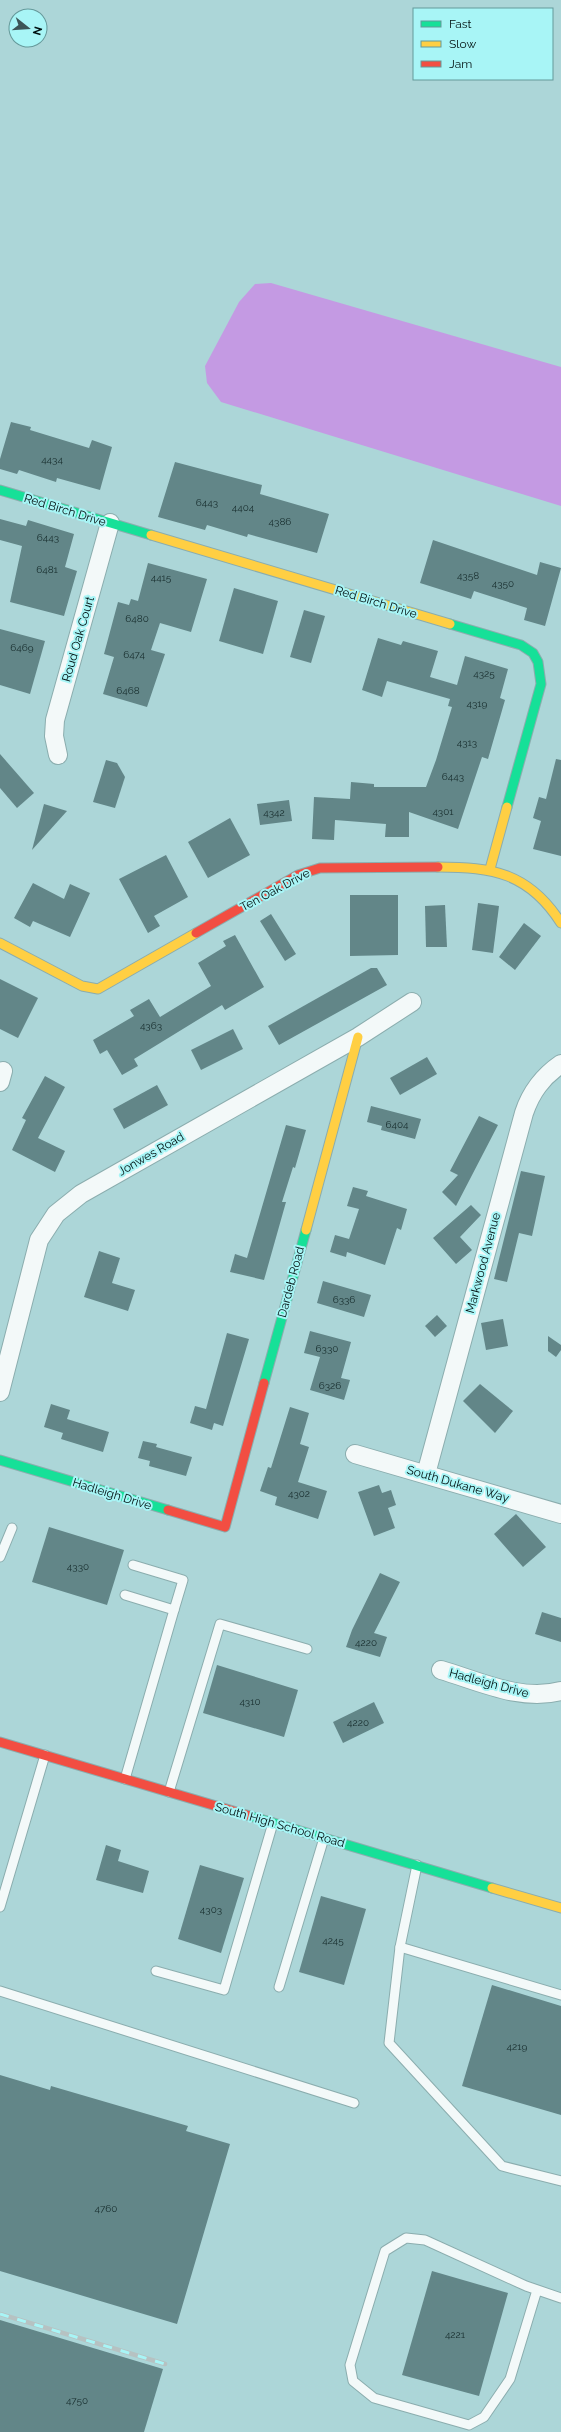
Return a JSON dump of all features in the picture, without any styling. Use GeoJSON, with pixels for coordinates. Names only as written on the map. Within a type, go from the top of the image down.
{"type":"FeatureCollection","features":[{"type":"Feature","properties":{"kind":"street","name":"Red Birch Drive"},"geometry":{"type":"LineString","coordinates":[[0,490],[521,645],[531,651],[540,665],[541,684],[490,869]]}},
{"type":"Feature","properties":{"kind":"street","name":"Roud Oak Court"},"geometry":{"type":"LineString","coordinates":[[58,755],[54,736],[55,720],[110,523]]}},
{"type":"Feature","properties":{"kind":"street","name":"Ten Oak Drive"},"geometry":{"type":"LineString","coordinates":[[0,943],[82,986],[98,989],[308,870],[320,868],[464,867],[490,869],[510,876],[531,888],[544,899],[561,923]]}},
{"type":"Feature","properties":{"kind":"street","name":"Jonwes Road"},"geometry":{"type":"LineString","coordinates":[[0,1392],[39,1240],[56,1214],[81,1194],[358,1037],[412,1002]]}},
{"type":"Feature","properties":{"kind":"street","name":"Dardeb Road"},"geometry":{"type":"LineString","coordinates":[[225,1527],[358,1037]]}},
{"type":"Feature","properties":{"kind":"street","name":"Markwood Avenue"},"geometry":{"type":"LineString","coordinates":[[426,1474],[528,1101],[542,1080],[561,1064]]}},
{"type":"Feature","properties":{"kind":"street","name":"South Dukane Way"},"geometry":{"type":"LineString","coordinates":[[355,1454],[561,1514]]}},
{"type":"Feature","properties":{"kind":"street","name":"Hadleigh Drive"},"geometry":{"type":"LineString","coordinates":[[0,1460],[225,1527]]}},
{"type":"Feature","properties":{"kind":"street","name":"Hadleigh Drive"},"geometry":{"type":"LineString","coordinates":[[441,1670],[518,1693],[540,1695],[561,1691]]}},
{"type":"Feature","properties":{"kind":"street","name":"South High School Road"},"geometry":{"type":"LineString","coordinates":[[0,1742],[561,1908]]}},
{"type":"Feature","properties":{"kind":"lane"},"geometry":{"type":"LineString","coordinates":[[0,1557],[12,1528]]}},
{"type":"Feature","properties":{"kind":"lane"},"geometry":{"type":"LineString","coordinates":[[125,1779],[183,1580],[133,1565]]}},
{"type":"Feature","properties":{"kind":"lane"},"geometry":{"type":"LineString","coordinates":[[125,1595],[174,1610]]}},
{"type":"Feature","properties":{"kind":"lane"},"geometry":{"type":"LineString","coordinates":[[169,1792],[220,1624],[308,1649]]}},
{"type":"Feature","properties":{"kind":"lane"},"geometry":{"type":"LineString","coordinates":[[0,1907],[45,1755]]}},
{"type":"Feature","properties":{"kind":"lane"},"geometry":{"type":"LineString","coordinates":[[156,1970],[224,1990],[273,1823]]}},
{"type":"Feature","properties":{"kind":"lane"},"geometry":{"type":"LineString","coordinates":[[279,1987],[324,1838]]}},
{"type":"Feature","properties":{"kind":"lane"},"geometry":{"type":"LineString","coordinates":[[417,1865],[400,1947],[389,2043],[502,2166],[561,2181]]}},
{"type":"Feature","properties":{"kind":"lane"},"geometry":{"type":"LineString","coordinates":[[400,1947],[561,1995]]}},
{"type":"Feature","properties":{"kind":"lane"},"geometry":{"type":"LineString","coordinates":[[0,1991],[354,2104]]}},
{"type":"Feature","properties":{"kind":"lane"},"geometry":{"type":"LineString","coordinates":[[537,2290],[510,2379],[484,2417],[469,2425],[374,2398],[353,2381],[350,2365],[385,2251],[406,2238],[425,2240],[537,2290],[561,2298]]}},
{"type":"Feature","properties":{"kind":"shaded area"},"geometry":{"type":"Polygon","coordinates":[[[271,283],[561,367],[561,506],[221,402],[207,383],[205,366],[239,302],[255,284],[271,283]]]}},
{"type":"Feature","properties":{"kind":"building"},"geometry":{"type":"Polygon","coordinates":[[[11,422],[31,427],[30,430],[89,448],[92,440],[112,447],[100,490],[57,478],[56,482],[19,470],[17,474],[0,469],[0,459],[11,422]]]}},
{"type":"Feature","properties":{"kind":"building"},"geometry":{"type":"Polygon","coordinates":[[[175,462],[262,485],[260,494],[329,514],[317,553],[248,534],[247,537],[207,525],[205,530],[158,517],[175,462]]]}},
{"type":"Feature","properties":{"kind":"building"},"geometry":{"type":"Polygon","coordinates":[[[0,519],[26,526],[28,520],[74,534],[65,567],[77,571],[64,616],[10,602],[22,546],[0,540],[0,519]]]}},
{"type":"Feature","properties":{"kind":"building"},"geometry":{"type":"Polygon","coordinates":[[[433,540],[537,575],[540,562],[561,568],[545,626],[524,620],[527,608],[474,591],[471,599],[420,583],[433,540]]]}},
{"type":"Feature","properties":{"kind":"building"},"geometry":{"type":"Polygon","coordinates":[[[148,563],[207,579],[191,632],[160,623],[151,650],[165,654],[147,707],[103,694],[114,657],[104,654],[118,602],[129,605],[131,599],[138,601],[148,563]]]}},
{"type":"Feature","properties":{"kind":"building"},"geometry":{"type":"Polygon","coordinates":[[[234,588],[278,601],[263,654],[219,641],[234,588]]]}},
{"type":"Feature","properties":{"kind":"building"},"geometry":{"type":"Polygon","coordinates":[[[304,610],[325,616],[311,663],[290,657],[304,610]]]}},
{"type":"Feature","properties":{"kind":"building"},"geometry":{"type":"Polygon","coordinates":[[[0,629],[45,641],[30,694],[0,685],[0,629]]]}},
{"type":"Feature","properties":{"kind":"building"},"geometry":{"type":"Polygon","coordinates":[[[378,638],[401,645],[403,641],[438,651],[430,677],[457,685],[465,656],[508,669],[500,698],[505,700],[488,759],[482,757],[458,829],[409,812],[409,837],[385,837],[386,824],[335,820],[334,840],[312,839],[314,797],[350,799],[351,782],[374,784],[374,787],[426,787],[436,760],[452,707],[448,706],[450,699],[387,681],[382,697],[362,690],[378,638]]]}},
{"type":"Feature","properties":{"kind":"building"},"geometry":{"type":"Polygon","coordinates":[[[0,754],[34,793],[17,808],[0,788],[0,754]]]}},
{"type":"Feature","properties":{"kind":"building"},"geometry":{"type":"Polygon","coordinates":[[[556,759],[561,760],[561,856],[533,849],[541,821],[533,818],[539,797],[546,799],[556,759]]]}},
{"type":"Feature","properties":{"kind":"building"},"geometry":{"type":"Polygon","coordinates":[[[106,760],[117,763],[125,777],[115,808],[93,802],[106,760]]]}},
{"type":"Feature","properties":{"kind":"building"},"geometry":{"type":"Polygon","coordinates":[[[289,800],[292,821],[260,825],[257,804],[289,800]]]}},
{"type":"Feature","properties":{"kind":"building"},"geometry":{"type":"Polygon","coordinates":[[[44,804],[67,811],[32,850],[44,804]]]}},
{"type":"Feature","properties":{"kind":"building"},"geometry":{"type":"Polygon","coordinates":[[[230,818],[250,855],[208,878],[188,842],[230,818]]]}},
{"type":"Feature","properties":{"kind":"building"},"geometry":{"type":"Polygon","coordinates":[[[166,855],[188,897],[154,916],[160,926],[148,933],[119,879],[166,855]]]}},
{"type":"Feature","properties":{"kind":"building"},"geometry":{"type":"Polygon","coordinates":[[[33,883],[64,899],[70,884],[90,893],[70,937],[33,921],[30,927],[14,918],[33,883]]]}},
{"type":"Feature","properties":{"kind":"building"},"geometry":{"type":"Polygon","coordinates":[[[350,895],[398,895],[398,955],[350,956],[350,895]]]}},
{"type":"Feature","properties":{"kind":"building"},"geometry":{"type":"Polygon","coordinates":[[[478,903],[499,906],[493,953],[472,950],[478,903]]]}},
{"type":"Feature","properties":{"kind":"building"},"geometry":{"type":"Polygon","coordinates":[[[445,905],[447,947],[426,947],[425,906],[445,905]]]}},
{"type":"Feature","properties":{"kind":"building"},"geometry":{"type":"Polygon","coordinates":[[[271,914],[296,954],[285,961],[260,921],[271,914]]]}},
{"type":"Feature","properties":{"kind":"building"},"geometry":{"type":"Polygon","coordinates":[[[524,923],[541,936],[515,970],[499,957],[524,923]]]}},
{"type":"Feature","properties":{"kind":"building"},"geometry":{"type":"Polygon","coordinates":[[[235,935],[264,987],[225,1010],[222,1005],[134,1059],[138,1066],[122,1075],[107,1050],[100,1054],[93,1040],[134,1016],[130,1010],[149,999],[160,1017],[211,986],[198,963],[226,946],[223,941],[235,935]]]}},
{"type":"Feature","properties":{"kind":"building"},"geometry":{"type":"Polygon","coordinates":[[[371,968],[377,968],[387,985],[279,1045],[268,1026],[371,968]]]}},
{"type":"Feature","properties":{"kind":"building"},"geometry":{"type":"Polygon","coordinates":[[[0,979],[38,998],[18,1038],[0,1029],[0,979]]]}},
{"type":"Feature","properties":{"kind":"building"},"geometry":{"type":"Polygon","coordinates":[[[233,1029],[243,1049],[201,1070],[191,1050],[233,1029]]]}},
{"type":"Feature","properties":{"kind":"building"},"geometry":{"type":"Polygon","coordinates":[[[427,1057],[437,1074],[400,1095],[390,1078],[427,1057]]]}},
{"type":"Feature","properties":{"kind":"building"},"geometry":{"type":"Polygon","coordinates":[[[45,1076],[65,1087],[38,1138],[65,1151],[55,1172],[12,1150],[26,1120],[22,1118],[45,1076]]]}},
{"type":"Feature","properties":{"kind":"building"},"geometry":{"type":"Polygon","coordinates":[[[157,1085],[168,1105],[124,1129],[113,1109],[157,1085]]]}},
{"type":"Feature","properties":{"kind":"building"},"geometry":{"type":"Polygon","coordinates":[[[371,1106],[421,1119],[415,1139],[381,1130],[382,1126],[367,1122],[371,1106]]]}},
{"type":"Feature","properties":{"kind":"building"},"geometry":{"type":"Polygon","coordinates":[[[479,1116],[498,1125],[456,1206],[442,1192],[458,1175],[450,1171],[479,1116]]]}},
{"type":"Feature","properties":{"kind":"building"},"geometry":{"type":"Polygon","coordinates":[[[286,1125],[306,1130],[295,1168],[293,1167],[282,1202],[286,1202],[264,1280],[230,1272],[235,1254],[247,1258],[286,1125]]]}},
{"type":"Feature","properties":{"kind":"building"},"geometry":{"type":"Polygon","coordinates":[[[521,1171],[545,1176],[532,1236],[519,1233],[507,1282],[494,1279],[521,1171]]]}},
{"type":"Feature","properties":{"kind":"building"},"geometry":{"type":"Polygon","coordinates":[[[353,1187],[368,1191],[366,1196],[407,1209],[401,1230],[397,1228],[385,1265],[347,1252],[346,1257],[330,1252],[335,1235],[349,1239],[359,1209],[347,1206],[353,1187]]]}},
{"type":"Feature","properties":{"kind":"building"},"geometry":{"type":"Polygon","coordinates":[[[471,1205],[481,1215],[460,1237],[472,1250],[456,1264],[433,1238],[471,1205]]]}},
{"type":"Feature","properties":{"kind":"building"},"geometry":{"type":"Polygon","coordinates":[[[99,1251],[120,1258],[112,1283],[135,1290],[128,1311],[84,1297],[99,1251]]]}},
{"type":"Feature","properties":{"kind":"building"},"geometry":{"type":"Polygon","coordinates":[[[323,1281],[371,1295],[364,1317],[317,1303],[323,1281]]]}},
{"type":"Feature","properties":{"kind":"building"},"geometry":{"type":"Polygon","coordinates":[[[437,1315],[447,1326],[435,1337],[425,1326],[437,1315]]]}},
{"type":"Feature","properties":{"kind":"building"},"geometry":{"type":"Polygon","coordinates":[[[503,1319],[508,1346],[486,1350],[481,1323],[503,1319]]]}},
{"type":"Feature","properties":{"kind":"building"},"geometry":{"type":"Polygon","coordinates":[[[310,1331],[351,1342],[341,1378],[350,1380],[344,1400],[310,1390],[320,1357],[304,1353],[310,1331]]]}},
{"type":"Feature","properties":{"kind":"building"},"geometry":{"type":"Polygon","coordinates":[[[227,1333],[249,1339],[223,1426],[214,1423],[212,1430],[190,1423],[195,1406],[206,1409],[227,1333]]]}},
{"type":"Feature","properties":{"kind":"building"},"geometry":{"type":"Polygon","coordinates":[[[548,1336],[561,1345],[561,1350],[556,1357],[548,1351],[548,1336]]]}},
{"type":"Feature","properties":{"kind":"building"},"geometry":{"type":"Polygon","coordinates":[[[480,1384],[513,1411],[495,1433],[463,1401],[480,1384]]]}},
{"type":"Feature","properties":{"kind":"building"},"geometry":{"type":"Polygon","coordinates":[[[51,1404],[70,1410],[67,1419],[109,1432],[103,1452],[61,1439],[63,1433],[44,1427],[51,1404]]]}},
{"type":"Feature","properties":{"kind":"building"},"geometry":{"type":"Polygon","coordinates":[[[290,1407],[309,1413],[300,1444],[309,1447],[298,1482],[327,1491],[318,1519],[275,1505],[277,1497],[260,1491],[268,1467],[271,1468],[290,1407]]]}},
{"type":"Feature","properties":{"kind":"building"},"geometry":{"type":"Polygon","coordinates":[[[143,1441],[157,1444],[156,1447],[192,1457],[186,1476],[149,1466],[150,1461],[138,1458],[143,1441]]]}},
{"type":"Feature","properties":{"kind":"building"},"geometry":{"type":"Polygon","coordinates":[[[379,1485],[382,1493],[391,1490],[396,1505],[388,1508],[395,1528],[374,1536],[358,1492],[379,1485]]]}},
{"type":"Feature","properties":{"kind":"building"},"geometry":{"type":"Polygon","coordinates":[[[516,1514],[546,1547],[523,1567],[494,1534],[516,1514]]]}},
{"type":"Feature","properties":{"kind":"building"},"geometry":{"type":"Polygon","coordinates":[[[49,1527],[124,1550],[107,1605],[32,1582],[49,1527]]]}},
{"type":"Feature","properties":{"kind":"building"},"geometry":{"type":"Polygon","coordinates":[[[380,1573],[400,1582],[374,1633],[387,1637],[380,1657],[346,1647],[352,1630],[380,1573]]]}},
{"type":"Feature","properties":{"kind":"building"},"geometry":{"type":"Polygon","coordinates":[[[542,1612],[561,1618],[561,1642],[535,1634],[542,1612]]]}},
{"type":"Feature","properties":{"kind":"building"},"geometry":{"type":"Polygon","coordinates":[[[217,1665],[298,1690],[284,1737],[203,1713],[217,1665]]]}},
{"type":"Feature","properties":{"kind":"building"},"geometry":{"type":"Polygon","coordinates":[[[374,1702],[384,1723],[343,1743],[333,1722],[374,1702]]]}},
{"type":"Feature","properties":{"kind":"building"},"geometry":{"type":"Polygon","coordinates":[[[106,1845],[121,1850],[118,1861],[149,1871],[143,1893],[96,1880],[106,1845]]]}},
{"type":"Feature","properties":{"kind":"building"},"geometry":{"type":"Polygon","coordinates":[[[200,1865],[244,1878],[221,1953],[178,1939],[200,1865]]]}},
{"type":"Feature","properties":{"kind":"building"},"geometry":{"type":"Polygon","coordinates":[[[321,1896],[366,1909],[344,1985],[299,1972],[321,1896]]]}},
{"type":"Feature","properties":{"kind":"building"},"geometry":{"type":"Polygon","coordinates":[[[492,1985],[561,2006],[561,2115],[462,2086],[492,1985]]]}},
{"type":"Feature","properties":{"kind":"building"},"geometry":{"type":"Polygon","coordinates":[[[0,2075],[50,2090],[51,2086],[188,2126],[186,2131],[230,2144],[177,2324],[0,2271],[0,2075]]]}},
{"type":"Feature","properties":{"kind":"building"},"geometry":{"type":"Polygon","coordinates":[[[432,2271],[508,2293],[479,2396],[402,2375],[432,2271]]]}},
{"type":"Feature","properties":{"kind":"building"},"geometry":{"type":"Polygon","coordinates":[[[0,2320],[163,2369],[144,2432],[0,2432],[0,2320]]]}},
{"type":"Feature","properties":{"kind":"railway"},"geometry":{"type":"LineString","coordinates":[[0,2314],[165,2364]]}},
{"type":"Feature","properties":{"kind":"traffic: fast"},"geometry":{"type":"LineString","coordinates":[[0,490],[151,535]]}},
{"type":"Feature","properties":{"kind":"traffic: fast"},"geometry":{"type":"LineString","coordinates":[[450,624],[521,645],[533,653],[538,662],[541,684],[507,807]]}},
{"type":"Feature","properties":{"kind":"traffic: fast"},"geometry":{"type":"LineString","coordinates":[[264,1383],[306,1230]]}},
{"type":"Feature","properties":{"kind":"traffic: fast"},"geometry":{"type":"LineString","coordinates":[[0,1460],[168,1510]]}},
{"type":"Feature","properties":{"kind":"traffic: fast"},"geometry":{"type":"LineString","coordinates":[[250,1816],[492,1888]]}},
{"type":"Feature","properties":{"kind":"traffic: slow"},"geometry":{"type":"LineString","coordinates":[[151,535],[450,624]]}},
{"type":"Feature","properties":{"kind":"traffic: slow"},"geometry":{"type":"LineString","coordinates":[[490,869],[507,807]]}},
{"type":"Feature","properties":{"kind":"traffic: slow"},"geometry":{"type":"LineString","coordinates":[[438,867],[476,869],[508,876],[523,883],[536,893],[549,906],[561,923]]}},
{"type":"Feature","properties":{"kind":"traffic: slow"},"geometry":{"type":"LineString","coordinates":[[0,943],[82,986],[98,989],[196,933]]}},
{"type":"Feature","properties":{"kind":"traffic: slow"},"geometry":{"type":"LineString","coordinates":[[306,1230],[358,1037]]}},
{"type":"Feature","properties":{"kind":"traffic: slow"},"geometry":{"type":"LineString","coordinates":[[492,1888],[561,1908]]}},
{"type":"Feature","properties":{"kind":"traffic: jam"},"geometry":{"type":"LineString","coordinates":[[196,933],[298,875],[320,868],[438,867]]}},
{"type":"Feature","properties":{"kind":"traffic: jam"},"geometry":{"type":"LineString","coordinates":[[168,1510],[225,1527],[264,1383]]}},
{"type":"Feature","properties":{"kind":"traffic: jam"},"geometry":{"type":"LineString","coordinates":[[0,1742],[250,1816]]}}]}
